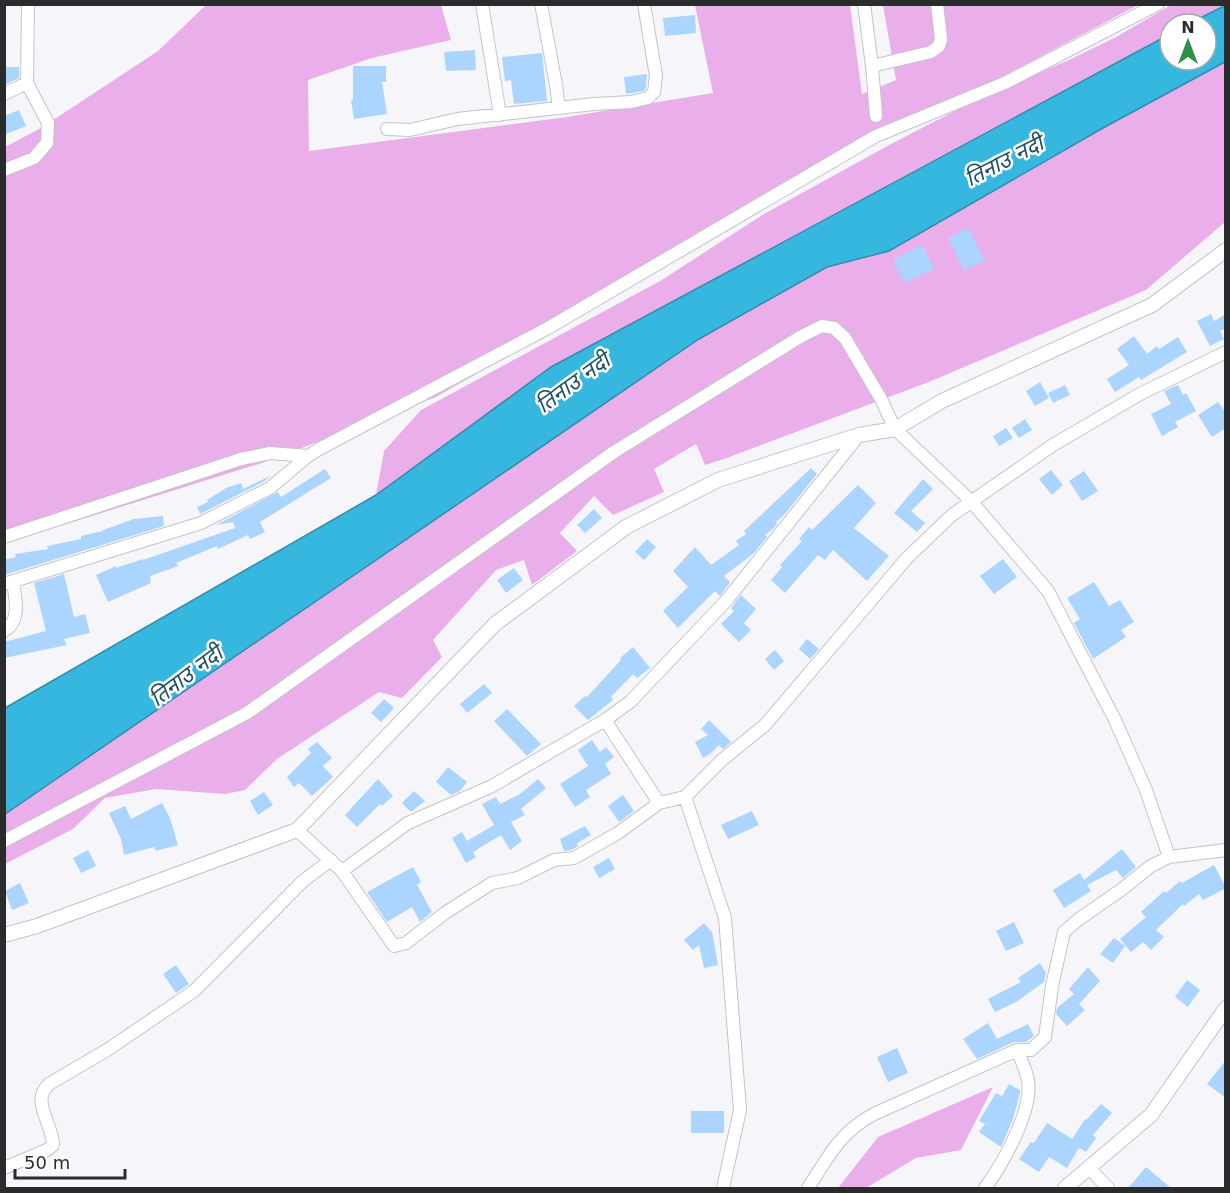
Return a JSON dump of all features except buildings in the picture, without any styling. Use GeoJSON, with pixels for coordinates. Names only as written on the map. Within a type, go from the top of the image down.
{"type":"FeatureCollection","features":[{"type":"Feature","properties":{"kind":"street"},"geometry":{"type":"LineString","coordinates":[[4,170],[34,158],[47,143],[48,123],[27,83],[28,4]]}},
{"type":"Feature","properties":{"kind":"street"},"geometry":{"type":"LineString","coordinates":[[482,4],[500,115]]}},
{"type":"Feature","properties":{"kind":"street"},"geometry":{"type":"LineString","coordinates":[[541,4],[559,108]]}},
{"type":"Feature","properties":{"kind":"street"},"geometry":{"type":"LineString","coordinates":[[387,129],[410,130],[457,119],[631,102],[648,98],[654,92],[656,76],[644,4]]}},
{"type":"Feature","properties":{"kind":"street"},"geometry":{"type":"LineString","coordinates":[[864,4],[876,116]]}},
{"type":"Feature","properties":{"kind":"street"},"geometry":{"type":"LineString","coordinates":[[872,66],[931,51],[939,46],[937,4]]}},
{"type":"Feature","properties":{"kind":"street"},"geometry":{"type":"LineString","coordinates":[[4,631],[16,620],[9,582],[201,523],[270,488],[308,456],[548,328],[876,136],[1007,82],[1158,4]]}},
{"type":"Feature","properties":{"kind":"street"},"geometry":{"type":"LineString","coordinates":[[4,94],[27,83]]}},
{"type":"Feature","properties":{"kind":"street"},"geometry":{"type":"LineString","coordinates":[[4,935],[37,926],[297,830],[495,624],[626,527],[717,480],[859,435],[895,429],[942,401],[1152,305],[1226,250]]}},
{"type":"Feature","properties":{"kind":"street"},"geometry":{"type":"LineString","coordinates":[[4,841],[247,713],[614,452],[800,337],[822,326],[834,328],[845,338],[881,399],[895,429],[971,501],[1048,591],[1115,720],[1146,790],[1169,857]]}},
{"type":"Feature","properties":{"kind":"street"},"geometry":{"type":"LineString","coordinates":[[297,830],[342,871],[394,946],[406,943],[444,913],[492,883],[518,878],[554,860],[574,858],[618,833],[659,803],[685,797],[765,724],[908,558],[952,514],[1063,440],[1140,394],[1226,352]]}},
{"type":"Feature","properties":{"kind":"street"},"geometry":{"type":"LineString","coordinates":[[342,871],[408,823],[492,786],[605,720],[630,702],[726,601],[859,435]]}},
{"type":"Feature","properties":{"kind":"street"},"geometry":{"type":"LineString","coordinates":[[4,537],[241,459],[270,453],[308,456]]}},
{"type":"Feature","properties":{"kind":"street"},"geometry":{"type":"LineString","coordinates":[[605,720],[659,803]]}},
{"type":"Feature","properties":{"kind":"street"},"geometry":{"type":"LineString","coordinates":[[685,797],[725,918],[740,1110],[723,1188]]}},
{"type":"Feature","properties":{"kind":"street"},"geometry":{"type":"LineString","coordinates":[[808,1188],[840,1140],[856,1124],[1017,1050],[1031,1050],[1038,1045],[1045,1036],[1052,986],[1064,932],[1078,919],[1122,890],[1151,866],[1169,857],[1226,850]]}},
{"type":"Feature","properties":{"kind":"street"},"geometry":{"type":"LineString","coordinates":[[4,1168],[47,1150],[53,1145],[53,1138],[40,1101],[42,1090],[107,1050],[194,991],[303,881],[331,860]]}},
{"type":"Feature","properties":{"kind":"street"},"geometry":{"type":"LineString","coordinates":[[1065,1188],[1150,1115],[1226,1008]]}},
{"type":"Feature","properties":{"kind":"street"},"geometry":{"type":"LineString","coordinates":[[985,1188],[996,1172],[1026,1109],[1028,1082],[1017,1050]]}},
{"type":"Feature","properties":{"kind":"street"},"geometry":{"type":"LineString","coordinates":[[1089,1168],[1108,1188]]}},
{"type":"Feature","properties":{"kind":"shaded area"},"geometry":{"type":"Polygon","coordinates":[[[206,5],[441,5],[451,40],[372,58],[308,80],[309,151],[567,117],[713,93],[695,5],[850,5],[862,94],[896,80],[883,5],[1138,5],[1013,71],[854,149],[686,253],[436,397],[262,463],[5,543],[5,147],[41,128],[158,51],[206,5]]]}},
{"type":"Feature","properties":{"kind":"shaded area"},"geometry":{"type":"Polygon","coordinates":[[[1171,5],[1224,5],[1211,12],[1159,12],[1171,5]]]}},
{"type":"Feature","properties":{"kind":"shaded area"},"geometry":{"type":"Polygon","coordinates":[[[1158,13],[1158,40],[551,367],[376,495],[384,451],[421,410],[660,281],[764,214],[889,145],[984,96],[1069,60],[1116,37],[1158,13]]]}},
{"type":"Feature","properties":{"kind":"shaded area"},"geometry":{"type":"Polygon","coordinates":[[[1225,62],[1225,222],[1146,290],[929,382],[724,459],[705,465],[696,444],[654,469],[664,492],[613,515],[594,496],[560,533],[577,551],[532,585],[524,560],[496,570],[433,640],[442,657],[402,698],[379,692],[277,759],[245,790],[225,794],[156,789],[105,798],[73,829],[5,864],[5,814],[699,339],[827,267],[889,250],[1103,128],[1207,72],[1218,72],[1218,66],[1225,62]]]}},
{"type":"Feature","properties":{"kind":"shaded area"},"geometry":{"type":"Polygon","coordinates":[[[993,1087],[961,1150],[916,1158],[866,1188],[838,1188],[878,1137],[993,1087]]]}},
{"type":"Feature","properties":{"kind":"water"},"geometry":{"type":"Polygon","coordinates":[[[1226,5],[1225,62],[1218,66],[1218,12],[1212,12],[1226,5]]]}},
{"type":"Feature","properties":{"kind":"water","name":"तिनाउ नदी"},"geometry":{"type":"Polygon","coordinates":[[[1158,40],[1158,72],[1207,72],[1103,128],[889,251],[827,267],[699,339],[5,814],[5,708],[376,495],[551,367],[1158,40]]]}}]}
